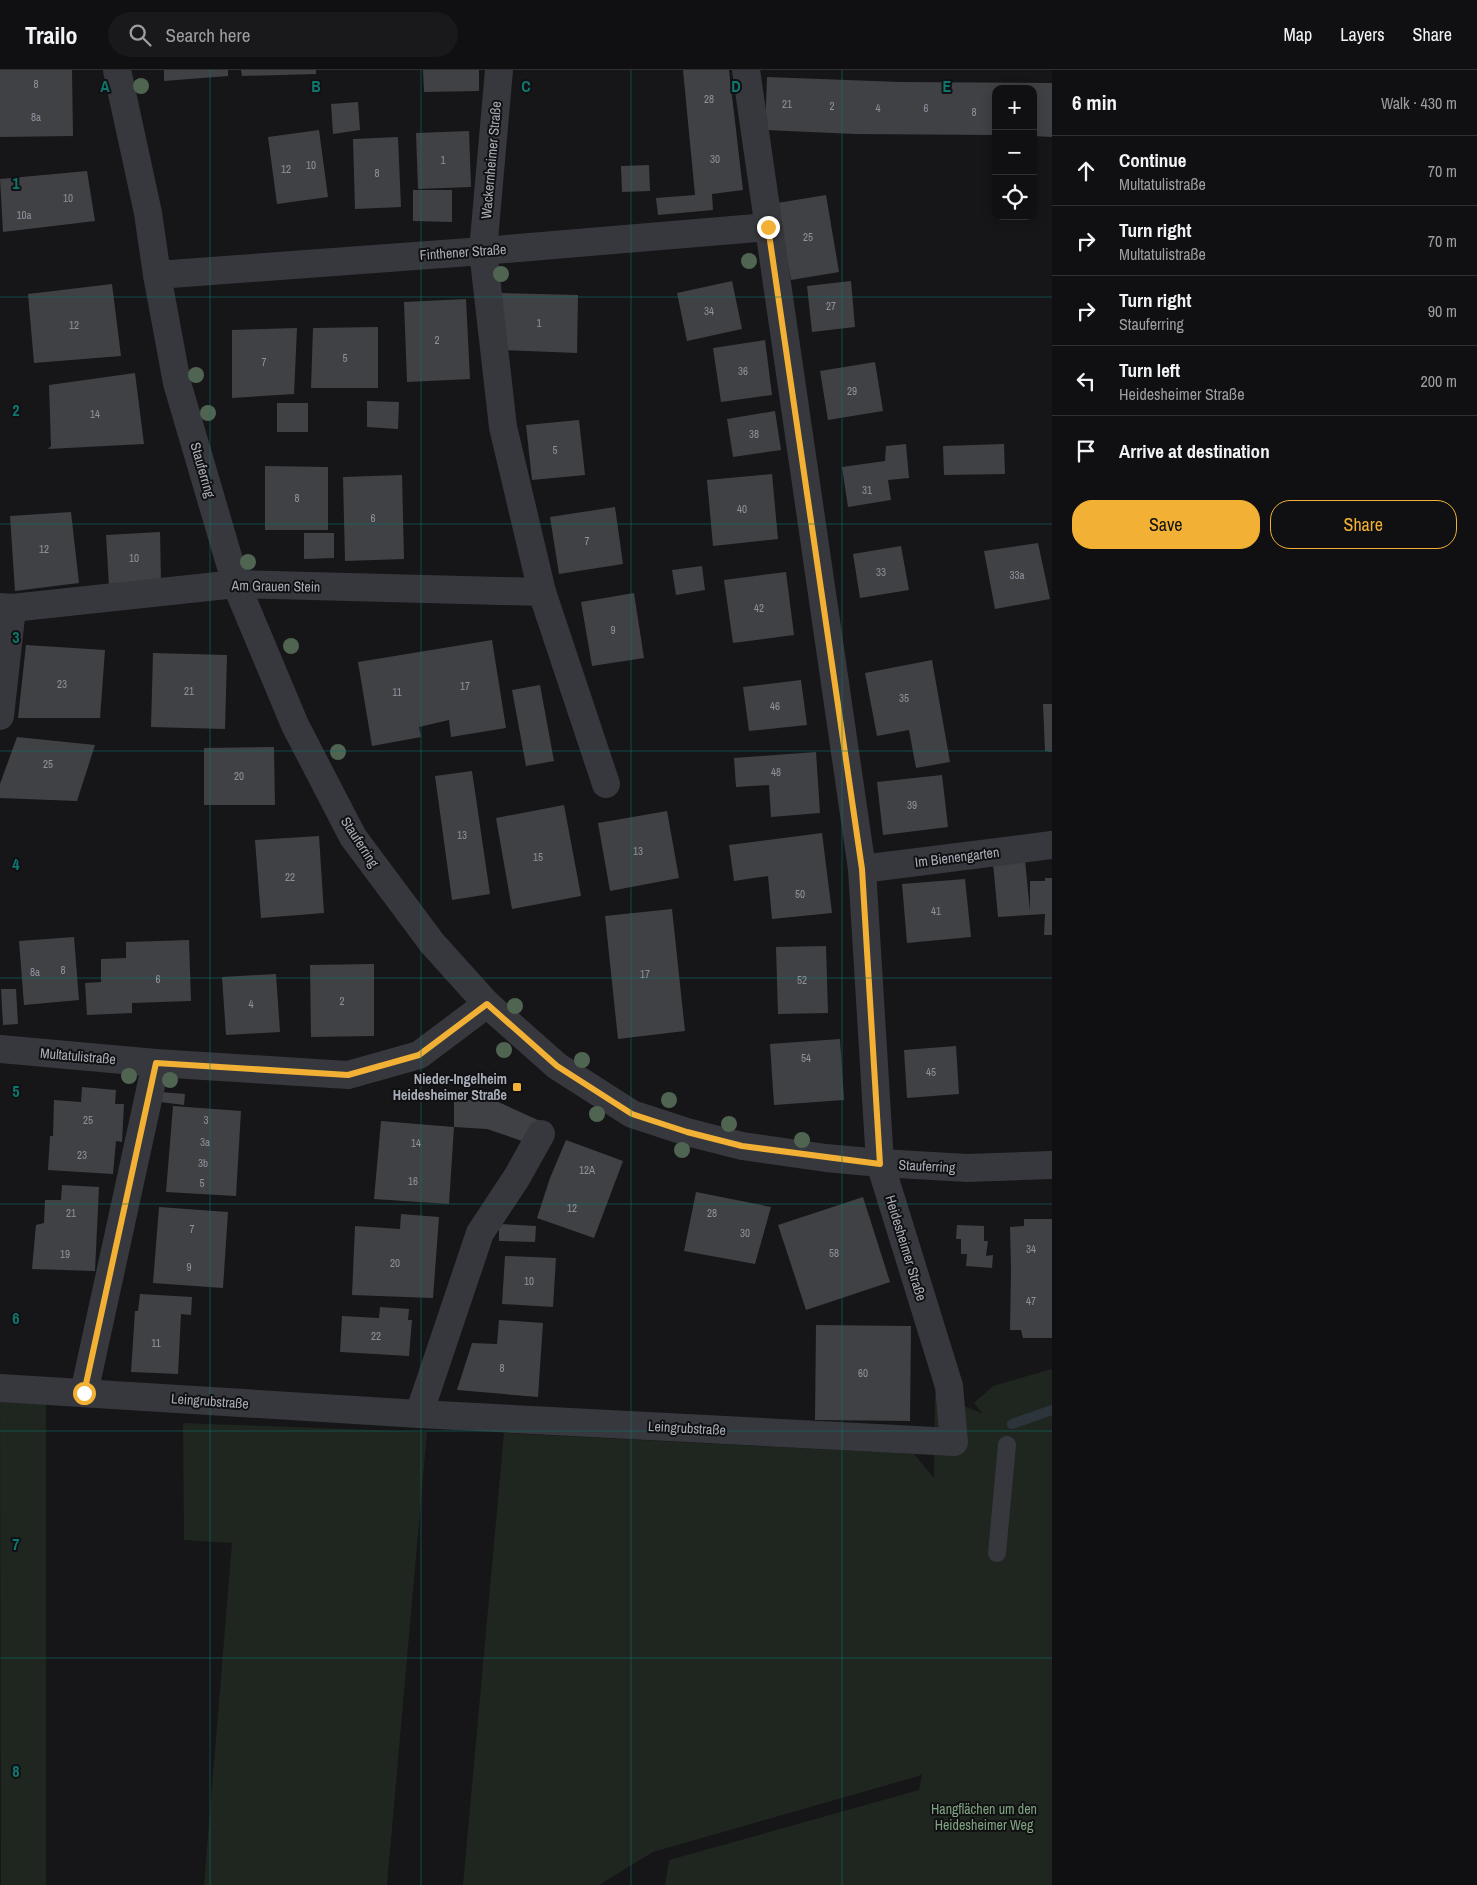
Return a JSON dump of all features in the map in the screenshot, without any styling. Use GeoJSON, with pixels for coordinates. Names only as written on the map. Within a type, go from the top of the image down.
{"type":"FeatureCollection","features":[{"type":"Feature","properties":{"kind":"street","name":"Stauferring"},"geometry":{"type":"LineString","coordinates":[[116,70],[148,213],[157,275],[177,383],[236,584],[295,725],[353,837],[432,943],[487,1004],[557,1066],[632,1114],[687,1132],[742,1146],[880,1164],[967,1168],[1052,1165]]}},
{"type":"Feature","properties":{"kind":"street","name":"Wackernheimer Straße"},"geometry":{"type":"LineString","coordinates":[[483,251],[498,70]]}},
{"type":"Feature","properties":{"kind":"street","name":"Heidesheimer Straße"},"geometry":{"type":"LineString","coordinates":[[746,70],[862,869],[880,1164],[949,1386],[954,1442]]}},
{"type":"Feature","properties":{"kind":"street","name":"Finthener Straße"},"geometry":{"type":"LineString","coordinates":[[157,275],[483,251],[768,227]]}},
{"type":"Feature","properties":{"kind":"street"},"geometry":{"type":"LineString","coordinates":[[483,251],[503,427],[542,592],[606,784]]}},
{"type":"Feature","properties":{"kind":"street","name":"Am Grauen Stein"},"geometry":{"type":"LineString","coordinates":[[0,716],[6,608],[236,584],[542,592]]}},
{"type":"Feature","properties":{"kind":"street","name":"Im Bienengarten"},"geometry":{"type":"LineString","coordinates":[[862,869],[1052,845]]}},
{"type":"Feature","properties":{"kind":"street","name":"Multatulistraße"},"geometry":{"type":"LineString","coordinates":[[0,1049],[156,1063],[348,1075],[419,1055],[487,1004]]}},
{"type":"Feature","properties":{"kind":"street"},"geometry":{"type":"LineString","coordinates":[[84,1393],[156,1063]]}},
{"type":"Feature","properties":{"kind":"street"},"geometry":{"type":"LineString","coordinates":[[419,1414],[480,1233],[517,1177],[541,1134]]}},
{"type":"Feature","properties":{"kind":"street","name":"Leingrubstraße"},"geometry":{"type":"LineString","coordinates":[[0,1388],[419,1414],[954,1442]]}},
{"type":"Feature","properties":{"kind":"lane"},"geometry":{"type":"LineString","coordinates":[[996,1553],[1007,1445]]}},
{"type":"Feature","properties":{"kind":"green space","name":"Hangflächen um den Heidesheimer Weg"},"geometry":{"type":"Polygon","coordinates":[[[1052,1369],[1052,1885],[665,1885],[669,1860],[919,1790],[922,1774],[653,1852],[599,1885],[463,1885],[504,1433],[914,1454],[934,1478],[935,1395],[982,1413],[974,1403],[993,1386],[1052,1369]]]}},
{"type":"Feature","properties":{"kind":"green space"},"geometry":{"type":"Polygon","coordinates":[[[0,1401],[46,1404],[46,1885],[1,1885],[0,1401]]]}},
{"type":"Feature","properties":{"kind":"green space"},"geometry":{"type":"Polygon","coordinates":[[[183,1423],[427,1432],[387,1885],[204,1885],[232,1543],[184,1540],[183,1423]]]}},
{"type":"Feature","properties":{"kind":"building"},"geometry":{"type":"Polygon","coordinates":[[[0,70],[72,70],[73,136],[0,137],[0,70]]]}},
{"type":"Feature","properties":{"kind":"building"},"geometry":{"type":"Polygon","coordinates":[[[164,70],[228,70],[228,76],[164,81],[164,70]]]}},
{"type":"Feature","properties":{"kind":"building"},"geometry":{"type":"Polygon","coordinates":[[[241,70],[316,70],[316,74],[242,76],[241,70]]]}},
{"type":"Feature","properties":{"kind":"building"},"geometry":{"type":"Polygon","coordinates":[[[423,70],[479,70],[479,91],[424,92],[423,70]]]}},
{"type":"Feature","properties":{"kind":"building"},"geometry":{"type":"Polygon","coordinates":[[[683,70],[729,70],[743,190],[712,194],[713,210],[658,215],[656,198],[695,195],[683,70]]]}},
{"type":"Feature","properties":{"kind":"building"},"geometry":{"type":"Polygon","coordinates":[[[767,77],[900,82],[1052,83],[1052,137],[1037,136],[1037,85],[992,85],[992,135],[855,134],[765,130],[767,77]]]}},
{"type":"Feature","properties":{"kind":"building"},"geometry":{"type":"Polygon","coordinates":[[[358,102],[360,130],[333,134],[331,104],[358,102]]]}},
{"type":"Feature","properties":{"kind":"building"},"geometry":{"type":"Polygon","coordinates":[[[319,130],[328,197],[277,204],[268,137],[319,130]]]}},
{"type":"Feature","properties":{"kind":"building"},"geometry":{"type":"Polygon","coordinates":[[[469,131],[471,187],[418,189],[416,133],[469,131]]]}},
{"type":"Feature","properties":{"kind":"building"},"geometry":{"type":"Polygon","coordinates":[[[398,137],[401,207],[355,209],[353,139],[398,137]]]}},
{"type":"Feature","properties":{"kind":"building"},"geometry":{"type":"Polygon","coordinates":[[[649,165],[650,191],[622,192],[621,166],[649,165]]]}},
{"type":"Feature","properties":{"kind":"building"},"geometry":{"type":"Polygon","coordinates":[[[87,171],[95,221],[3,232],[0,179],[87,171]]]}},
{"type":"Feature","properties":{"kind":"building"},"geometry":{"type":"Polygon","coordinates":[[[413,190],[452,190],[452,222],[413,221],[413,190]]]}},
{"type":"Feature","properties":{"kind":"building"},"geometry":{"type":"Polygon","coordinates":[[[826,195],[839,272],[791,280],[777,203],[826,195]]]}},
{"type":"Feature","properties":{"kind":"building"},"geometry":{"type":"Polygon","coordinates":[[[732,281],[742,329],[687,341],[677,293],[732,281]]]}},
{"type":"Feature","properties":{"kind":"building"},"geometry":{"type":"Polygon","coordinates":[[[851,281],[855,327],[812,332],[807,286],[851,281]]]}},
{"type":"Feature","properties":{"kind":"building"},"geometry":{"type":"Polygon","coordinates":[[[112,284],[121,356],[34,363],[28,294],[112,284]]]}},
{"type":"Feature","properties":{"kind":"building"},"geometry":{"type":"Polygon","coordinates":[[[502,293],[578,295],[577,353],[501,350],[502,293]]]}},
{"type":"Feature","properties":{"kind":"building"},"geometry":{"type":"Polygon","coordinates":[[[466,299],[470,379],[407,382],[404,302],[466,299]]]}},
{"type":"Feature","properties":{"kind":"building"},"geometry":{"type":"Polygon","coordinates":[[[378,327],[378,388],[311,388],[313,328],[378,327]]]}},
{"type":"Feature","properties":{"kind":"building"},"geometry":{"type":"Polygon","coordinates":[[[297,328],[294,394],[232,398],[232,330],[297,328]]]}},
{"type":"Feature","properties":{"kind":"building"},"geometry":{"type":"Polygon","coordinates":[[[765,340],[772,395],[721,402],[713,348],[765,340]]]}},
{"type":"Feature","properties":{"kind":"building"},"geometry":{"type":"Polygon","coordinates":[[[875,362],[883,411],[828,420],[820,371],[875,362]]]}},
{"type":"Feature","properties":{"kind":"building"},"geometry":{"type":"Polygon","coordinates":[[[135,373],[144,444],[48,449],[51,446],[49,385],[135,373]]]}},
{"type":"Feature","properties":{"kind":"building"},"geometry":{"type":"Polygon","coordinates":[[[367,401],[399,402],[398,429],[367,427],[367,401]]]}},
{"type":"Feature","properties":{"kind":"building"},"geometry":{"type":"Polygon","coordinates":[[[277,403],[308,403],[308,432],[277,432],[277,403]]]}},
{"type":"Feature","properties":{"kind":"building"},"geometry":{"type":"Polygon","coordinates":[[[775,411],[781,450],[733,457],[727,419],[775,411]]]}},
{"type":"Feature","properties":{"kind":"building"},"geometry":{"type":"Polygon","coordinates":[[[579,420],[585,475],[532,480],[526,425],[579,420]]]}},
{"type":"Feature","properties":{"kind":"building"},"geometry":{"type":"Polygon","coordinates":[[[906,444],[909,478],[888,480],[891,500],[848,507],[842,467],[885,461],[886,446],[906,444]]]}},
{"type":"Feature","properties":{"kind":"building"},"geometry":{"type":"Polygon","coordinates":[[[1004,444],[1005,474],[944,475],[943,446],[1004,444]]]}},
{"type":"Feature","properties":{"kind":"building"},"geometry":{"type":"Polygon","coordinates":[[[265,466],[328,467],[328,530],[265,530],[265,466]]]}},
{"type":"Feature","properties":{"kind":"building"},"geometry":{"type":"Polygon","coordinates":[[[772,474],[778,539],[713,546],[707,480],[772,474]]]}},
{"type":"Feature","properties":{"kind":"building"},"geometry":{"type":"Polygon","coordinates":[[[402,475],[404,559],[345,561],[343,477],[402,475]]]}},
{"type":"Feature","properties":{"kind":"building"},"geometry":{"type":"Polygon","coordinates":[[[615,507],[623,564],[559,574],[550,517],[615,507]]]}},
{"type":"Feature","properties":{"kind":"building"},"geometry":{"type":"Polygon","coordinates":[[[71,512],[79,583],[15,591],[10,516],[71,512]]]}},
{"type":"Feature","properties":{"kind":"building"},"geometry":{"type":"Polygon","coordinates":[[[160,532],[161,581],[109,586],[106,535],[160,532]]]}},
{"type":"Feature","properties":{"kind":"building"},"geometry":{"type":"Polygon","coordinates":[[[304,533],[334,533],[334,558],[304,559],[304,533]]]}},
{"type":"Feature","properties":{"kind":"building"},"geometry":{"type":"Polygon","coordinates":[[[1038,543],[1050,599],[995,609],[984,551],[1038,543]]]}},
{"type":"Feature","properties":{"kind":"building"},"geometry":{"type":"Polygon","coordinates":[[[901,546],[909,590],[860,598],[853,554],[901,546]]]}},
{"type":"Feature","properties":{"kind":"building"},"geometry":{"type":"Polygon","coordinates":[[[702,566],[705,590],[676,595],[672,570],[702,566]]]}},
{"type":"Feature","properties":{"kind":"building"},"geometry":{"type":"Polygon","coordinates":[[[786,572],[794,635],[733,643],[724,580],[786,572]]]}},
{"type":"Feature","properties":{"kind":"building"},"geometry":{"type":"Polygon","coordinates":[[[634,593],[644,658],[592,666],[581,602],[634,593]]]}},
{"type":"Feature","properties":{"kind":"building"},"geometry":{"type":"Polygon","coordinates":[[[492,640],[506,728],[451,737],[449,720],[419,727],[421,737],[372,746],[358,662],[492,640]]]}},
{"type":"Feature","properties":{"kind":"building"},"geometry":{"type":"Polygon","coordinates":[[[26,645],[105,650],[100,718],[18,718],[26,645]]]}},
{"type":"Feature","properties":{"kind":"building"},"geometry":{"type":"Polygon","coordinates":[[[153,653],[227,655],[225,729],[151,727],[153,653]]]}},
{"type":"Feature","properties":{"kind":"building"},"geometry":{"type":"Polygon","coordinates":[[[932,660],[950,762],[916,768],[909,730],[877,736],[865,673],[932,660]]]}},
{"type":"Feature","properties":{"kind":"building"},"geometry":{"type":"Polygon","coordinates":[[[801,680],[807,725],[749,731],[743,687],[801,680]]]}},
{"type":"Feature","properties":{"kind":"building"},"geometry":{"type":"Polygon","coordinates":[[[540,685],[554,761],[526,766],[512,690],[540,685]]]}},
{"type":"Feature","properties":{"kind":"building"},"geometry":{"type":"Polygon","coordinates":[[[1043,704],[1052,704],[1052,752],[1045,751],[1043,704]]]}},
{"type":"Feature","properties":{"kind":"building"},"geometry":{"type":"Polygon","coordinates":[[[17,737],[95,745],[77,801],[0,798],[0,784],[17,737]]]}},
{"type":"Feature","properties":{"kind":"building"},"geometry":{"type":"Polygon","coordinates":[[[274,747],[275,805],[204,805],[204,748],[274,747]]]}},
{"type":"Feature","properties":{"kind":"building"},"geometry":{"type":"Polygon","coordinates":[[[816,752],[820,813],[771,817],[769,785],[736,787],[734,758],[816,752]]]}},
{"type":"Feature","properties":{"kind":"building"},"geometry":{"type":"Polygon","coordinates":[[[472,771],[490,894],[452,900],[435,776],[472,771]]]}},
{"type":"Feature","properties":{"kind":"building"},"geometry":{"type":"Polygon","coordinates":[[[942,775],[948,827],[883,835],[877,782],[942,775]]]}},
{"type":"Feature","properties":{"kind":"building"},"geometry":{"type":"Polygon","coordinates":[[[564,805],[581,896],[512,909],[496,818],[564,805]]]}},
{"type":"Feature","properties":{"kind":"building"},"geometry":{"type":"Polygon","coordinates":[[[667,811],[679,878],[610,891],[598,823],[667,811]]]}},
{"type":"Feature","properties":{"kind":"building"},"geometry":{"type":"Polygon","coordinates":[[[822,833],[832,913],[772,919],[768,876],[734,881],[729,845],[822,833]]]}},
{"type":"Feature","properties":{"kind":"building"},"geometry":{"type":"Polygon","coordinates":[[[319,836],[324,913],[261,918],[255,840],[319,836]]]}},
{"type":"Feature","properties":{"kind":"building"},"geometry":{"type":"Polygon","coordinates":[[[1025,860],[1030,911],[1030,881],[1045,881],[1045,878],[1052,878],[1052,935],[1044,935],[1045,914],[998,917],[993,863],[1025,860]]]}},
{"type":"Feature","properties":{"kind":"building"},"geometry":{"type":"Polygon","coordinates":[[[965,879],[971,937],[907,943],[902,884],[965,879]]]}},
{"type":"Feature","properties":{"kind":"building"},"geometry":{"type":"Polygon","coordinates":[[[672,909],[685,1031],[618,1039],[605,916],[672,909]]]}},
{"type":"Feature","properties":{"kind":"building"},"geometry":{"type":"Polygon","coordinates":[[[74,937],[79,1000],[24,1005],[19,941],[74,937]]]}},
{"type":"Feature","properties":{"kind":"building"},"geometry":{"type":"Polygon","coordinates":[[[189,940],[191,1001],[132,1003],[132,1013],[87,1015],[85,983],[101,982],[101,959],[126,958],[126,942],[189,940]]]}},
{"type":"Feature","properties":{"kind":"building"},"geometry":{"type":"Polygon","coordinates":[[[826,946],[828,1013],[778,1014],[776,947],[826,946]]]}},
{"type":"Feature","properties":{"kind":"building"},"geometry":{"type":"Polygon","coordinates":[[[374,964],[374,1036],[311,1037],[310,965],[374,964]]]}},
{"type":"Feature","properties":{"kind":"building"},"geometry":{"type":"Polygon","coordinates":[[[276,974],[280,1032],[226,1035],[222,977],[276,974]]]}},
{"type":"Feature","properties":{"kind":"building"},"geometry":{"type":"Polygon","coordinates":[[[1,989],[16,989],[18,1024],[3,1025],[1,989]]]}},
{"type":"Feature","properties":{"kind":"building"},"geometry":{"type":"Polygon","coordinates":[[[840,1039],[844,1100],[774,1105],[770,1044],[840,1039]]]}},
{"type":"Feature","properties":{"kind":"building"},"geometry":{"type":"Polygon","coordinates":[[[956,1046],[959,1094],[907,1098],[904,1050],[956,1046]]]}},
{"type":"Feature","properties":{"kind":"building"},"geometry":{"type":"Polygon","coordinates":[[[82,1087],[116,1090],[115,1104],[124,1104],[122,1142],[116,1141],[113,1174],[48,1170],[50,1136],[53,1136],[54,1100],[81,1102],[82,1087]]]}},
{"type":"Feature","properties":{"kind":"building"},"geometry":{"type":"Polygon","coordinates":[[[161,1092],[185,1094],[184,1105],[160,1102],[161,1092]]]}},
{"type":"Feature","properties":{"kind":"building"},"geometry":{"type":"Polygon","coordinates":[[[454,1100],[494,1100],[540,1121],[531,1144],[487,1129],[454,1127],[454,1100]]]}},
{"type":"Feature","properties":{"kind":"building"},"geometry":{"type":"Polygon","coordinates":[[[173,1106],[241,1111],[236,1196],[166,1192],[173,1106]]]}},
{"type":"Feature","properties":{"kind":"building"},"geometry":{"type":"Polygon","coordinates":[[[381,1121],[454,1127],[449,1204],[374,1199],[381,1121]]]}},
{"type":"Feature","properties":{"kind":"building"},"geometry":{"type":"Polygon","coordinates":[[[566,1140],[623,1161],[594,1238],[537,1218],[550,1178],[566,1140]]]}},
{"type":"Feature","properties":{"kind":"building"},"geometry":{"type":"Polygon","coordinates":[[[62,1185],[99,1187],[95,1271],[32,1269],[36,1225],[44,1223],[45,1200],[61,1200],[62,1185]]]}},
{"type":"Feature","properties":{"kind":"building"},"geometry":{"type":"Polygon","coordinates":[[[696,1192],[771,1207],[755,1264],[684,1251],[696,1192]]]}},
{"type":"Feature","properties":{"kind":"building"},"geometry":{"type":"Polygon","coordinates":[[[863,1197],[890,1282],[806,1310],[778,1225],[863,1197]]]}},
{"type":"Feature","properties":{"kind":"building"},"geometry":{"type":"Polygon","coordinates":[[[159,1207],[228,1212],[223,1288],[153,1283],[159,1207]]]}},
{"type":"Feature","properties":{"kind":"building"},"geometry":{"type":"Polygon","coordinates":[[[401,1214],[439,1217],[433,1298],[352,1295],[355,1226],[400,1229],[401,1214]]]}},
{"type":"Feature","properties":{"kind":"building"},"geometry":{"type":"Polygon","coordinates":[[[1024,1219],[1052,1219],[1052,1338],[1023,1338],[1021,1330],[1010,1330],[1010,1227],[1024,1226],[1024,1219]]]}},
{"type":"Feature","properties":{"kind":"building"},"geometry":{"type":"Polygon","coordinates":[[[499,1224],[536,1226],[535,1242],[499,1241],[499,1224]]]}},
{"type":"Feature","properties":{"kind":"building"},"geometry":{"type":"Polygon","coordinates":[[[957,1225],[984,1226],[984,1241],[988,1241],[986,1256],[993,1255],[992,1268],[966,1266],[967,1254],[961,1254],[961,1239],[956,1239],[957,1225]]]}},
{"type":"Feature","properties":{"kind":"building"},"geometry":{"type":"Polygon","coordinates":[[[505,1256],[556,1258],[553,1307],[502,1304],[505,1256]]]}},
{"type":"Feature","properties":{"kind":"building"},"geometry":{"type":"Polygon","coordinates":[[[140,1294],[192,1297],[191,1315],[181,1314],[178,1374],[131,1372],[135,1311],[138,1311],[140,1294]]]}},
{"type":"Feature","properties":{"kind":"building"},"geometry":{"type":"Polygon","coordinates":[[[380,1307],[409,1309],[408,1320],[412,1320],[409,1356],[340,1352],[342,1316],[379,1318],[380,1307]]]}},
{"type":"Feature","properties":{"kind":"building"},"geometry":{"type":"Polygon","coordinates":[[[499,1320],[543,1323],[538,1397],[457,1390],[472,1343],[497,1344],[499,1320]]]}},
{"type":"Feature","properties":{"kind":"building"},"geometry":{"type":"Polygon","coordinates":[[[816,1325],[911,1326],[910,1421],[815,1420],[816,1325]]]}},
{"type":"Feature","properties":{"kind":"waterway"},"geometry":{"type":"LineString","coordinates":[[1012,1424],[1052,1410]]}},
{"type":"Feature","properties":{"kind":"place","name":"Nieder-Ingelheim Heidesheimer Straße"},"geometry":{"type":"Point","coordinates":[517,1087]}},
{"type":"Feature","properties":{"kind":"route"},"geometry":{"type":"LineString","coordinates":[[84,1393],[156,1063],[348,1075],[419,1055],[487,1004],[557,1066],[632,1114],[687,1132],[742,1146],[880,1164],[862,869],[768,227]]}}]}
